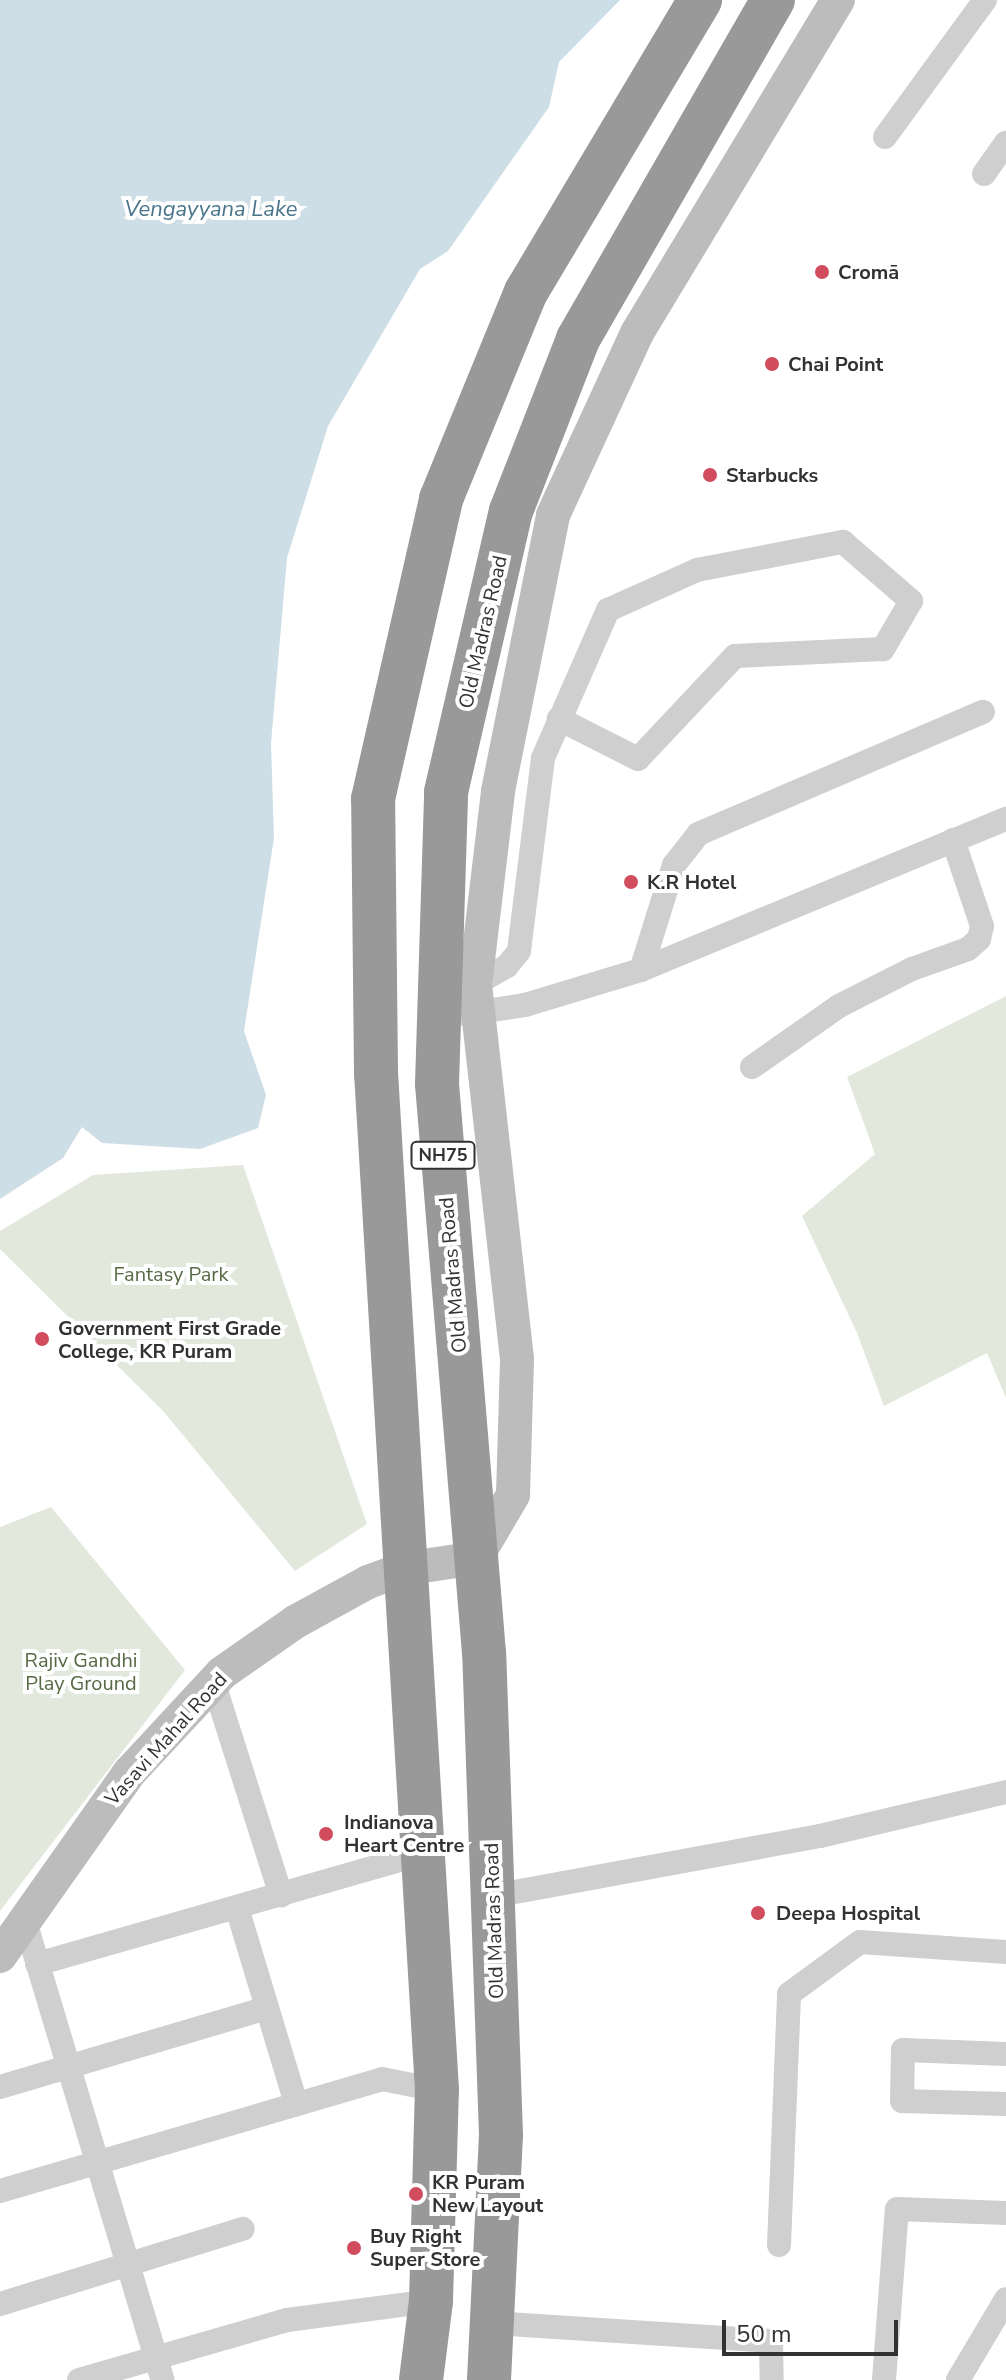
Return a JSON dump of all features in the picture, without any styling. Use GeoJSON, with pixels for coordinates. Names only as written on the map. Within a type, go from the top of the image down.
{"type":"FeatureCollection","features":[{"type":"Feature","properties":{"kind":"highway","name":"NH75"},"geometry":{"type":"LineString","coordinates":[[421,2380],[431,2301],[437,2090],[403,1569],[376,1073],[373,799],[441,499],[526,292],[700,0]]}},
{"type":"Feature","properties":{"kind":"highway","name":"Old Madras Road"},"geometry":{"type":"LineString","coordinates":[[489,2380],[501,2135],[476,1558],[437,1084],[459,1002],[446,792],[511,511],[578,339],[773,0]]}},
{"type":"Feature","properties":{"kind":"street"},"geometry":{"type":"LineString","coordinates":[[476,1558],[513,1495],[519,1381],[459,1002],[553,515],[637,333],[838,0]]}},
{"type":"Feature","properties":{"kind":"street"},"geometry":{"type":"LineString","coordinates":[[885,137],[985,0]]}},
{"type":"Feature","properties":{"kind":"street"},"geometry":{"type":"LineString","coordinates":[[984,174],[1006,143]]}},
{"type":"Feature","properties":{"kind":"street"},"geometry":{"type":"LineString","coordinates":[[459,1002],[507,966],[519,951],[539,777],[559,719],[608,610],[697,570],[843,542],[911,601],[883,649],[735,656],[638,759],[559,719]]}},
{"type":"Feature","properties":{"kind":"street"},"geometry":{"type":"LineString","coordinates":[[641,970],[674,865],[698,834],[983,712]]}},
{"type":"Feature","properties":{"kind":"street"},"geometry":{"type":"LineString","coordinates":[[459,1002],[525,1005],[641,970],[1006,819]]}},
{"type":"Feature","properties":{"kind":"street"},"geometry":{"type":"LineString","coordinates":[[752,1067],[839,1006],[912,969],[968,949],[979,939],[982,926],[953,840]]}},
{"type":"Feature","properties":{"kind":"street","name":"Vasavi Mahal Road"},"geometry":{"type":"LineString","coordinates":[[0,1956],[130,1772],[213,1681],[295,1622],[403,1569],[476,1558]]}},
{"type":"Feature","properties":{"kind":"street"},"geometry":{"type":"LineString","coordinates":[[213,1681],[281,1896]]}},
{"type":"Feature","properties":{"kind":"street"},"geometry":{"type":"LineString","coordinates":[[493,1896],[820,1836],[1006,1792]]}},
{"type":"Feature","properties":{"kind":"street"},"geometry":{"type":"LineString","coordinates":[[37,1964],[423,1853]]}},
{"type":"Feature","properties":{"kind":"street"},"geometry":{"type":"LineString","coordinates":[[237,1908],[296,2104]]}},
{"type":"Feature","properties":{"kind":"street"},"geometry":{"type":"LineString","coordinates":[[24,1918],[95,2162],[160,2369]]}},
{"type":"Feature","properties":{"kind":"street"},"geometry":{"type":"LineString","coordinates":[[779,2245],[789,1994],[860,1942],[1006,1952]]}},
{"type":"Feature","properties":{"kind":"street"},"geometry":{"type":"LineString","coordinates":[[0,2087],[267,2008]]}},
{"type":"Feature","properties":{"kind":"street"},"geometry":{"type":"LineString","coordinates":[[1006,2054],[903,2050],[902,2101],[1006,2104]]}},
{"type":"Feature","properties":{"kind":"street"},"geometry":{"type":"LineString","coordinates":[[0,2191],[382,2079],[437,2090]]}},
{"type":"Feature","properties":{"kind":"street"},"geometry":{"type":"LineString","coordinates":[[884,2380],[897,2209],[1006,2213]]}},
{"type":"Feature","properties":{"kind":"street"},"geometry":{"type":"LineString","coordinates":[[0,2304],[129,2268],[243,2229]]}},
{"type":"Feature","properties":{"kind":"street"},"geometry":{"type":"LineString","coordinates":[[958,2380],[1006,2299]]}},
{"type":"Feature","properties":{"kind":"street"},"geometry":{"type":"LineString","coordinates":[[79,2380],[160,2369],[287,2320],[431,2301]]}},
{"type":"Feature","properties":{"kind":"street"},"geometry":{"type":"LineString","coordinates":[[494,2323],[771,2341],[772,2380]]}},
{"type":"Feature","properties":{"kind":"green space"},"geometry":{"type":"Polygon","coordinates":[[[1006,996],[1006,1398],[987,1353],[884,1406],[857,1333],[802,1216],[875,1154],[847,1077],[1006,996]]]}},
{"type":"Feature","properties":{"kind":"green space","name":"Fantasy Park"},"geometry":{"type":"Polygon","coordinates":[[[243,1165],[367,1524],[295,1571],[164,1412],[0,1249],[0,1231],[93,1175],[243,1165]]]}},
{"type":"Feature","properties":{"kind":"green space","name":"Rajiv Gandhi Play Ground"},"geometry":{"type":"Polygon","coordinates":[[[51,1507],[185,1670],[0,1911],[0,1527],[51,1507]]]}},
{"type":"Feature","properties":{"kind":"water","name":"Vengayyana Lake"},"geometry":{"type":"Polygon","coordinates":[[[0,0],[620,0],[559,62],[549,107],[448,251],[420,269],[328,426],[287,558],[271,743],[274,838],[244,1031],[266,1095],[258,1128],[200,1149],[102,1143],[82,1127],[63,1158],[0,1199],[0,0]]]}},
{"type":"Feature","properties":{"kind":"place","name":"Cromā"},"geometry":{"type":"Point","coordinates":[822,272]}},
{"type":"Feature","properties":{"kind":"place","name":"Chai Point"},"geometry":{"type":"Point","coordinates":[772,364]}},
{"type":"Feature","properties":{"kind":"place","name":"Starbucks"},"geometry":{"type":"Point","coordinates":[710,475]}},
{"type":"Feature","properties":{"kind":"place","name":"K.R Hotel"},"geometry":{"type":"Point","coordinates":[631,882]}},
{"type":"Feature","properties":{"kind":"place","name":"Government First Grade College, KR Puram"},"geometry":{"type":"Point","coordinates":[42,1339]}},
{"type":"Feature","properties":{"kind":"place","name":"Indianova Heart Centre"},"geometry":{"type":"Point","coordinates":[326,1834]}},
{"type":"Feature","properties":{"kind":"place","name":"Deepa Hospital"},"geometry":{"type":"Point","coordinates":[758,1913]}},
{"type":"Feature","properties":{"kind":"place","name":"KR Puram New Layout"},"geometry":{"type":"Point","coordinates":[416,2194]}},
{"type":"Feature","properties":{"kind":"place","name":"Buy Right Super Store"},"geometry":{"type":"Point","coordinates":[354,2248]}}]}
